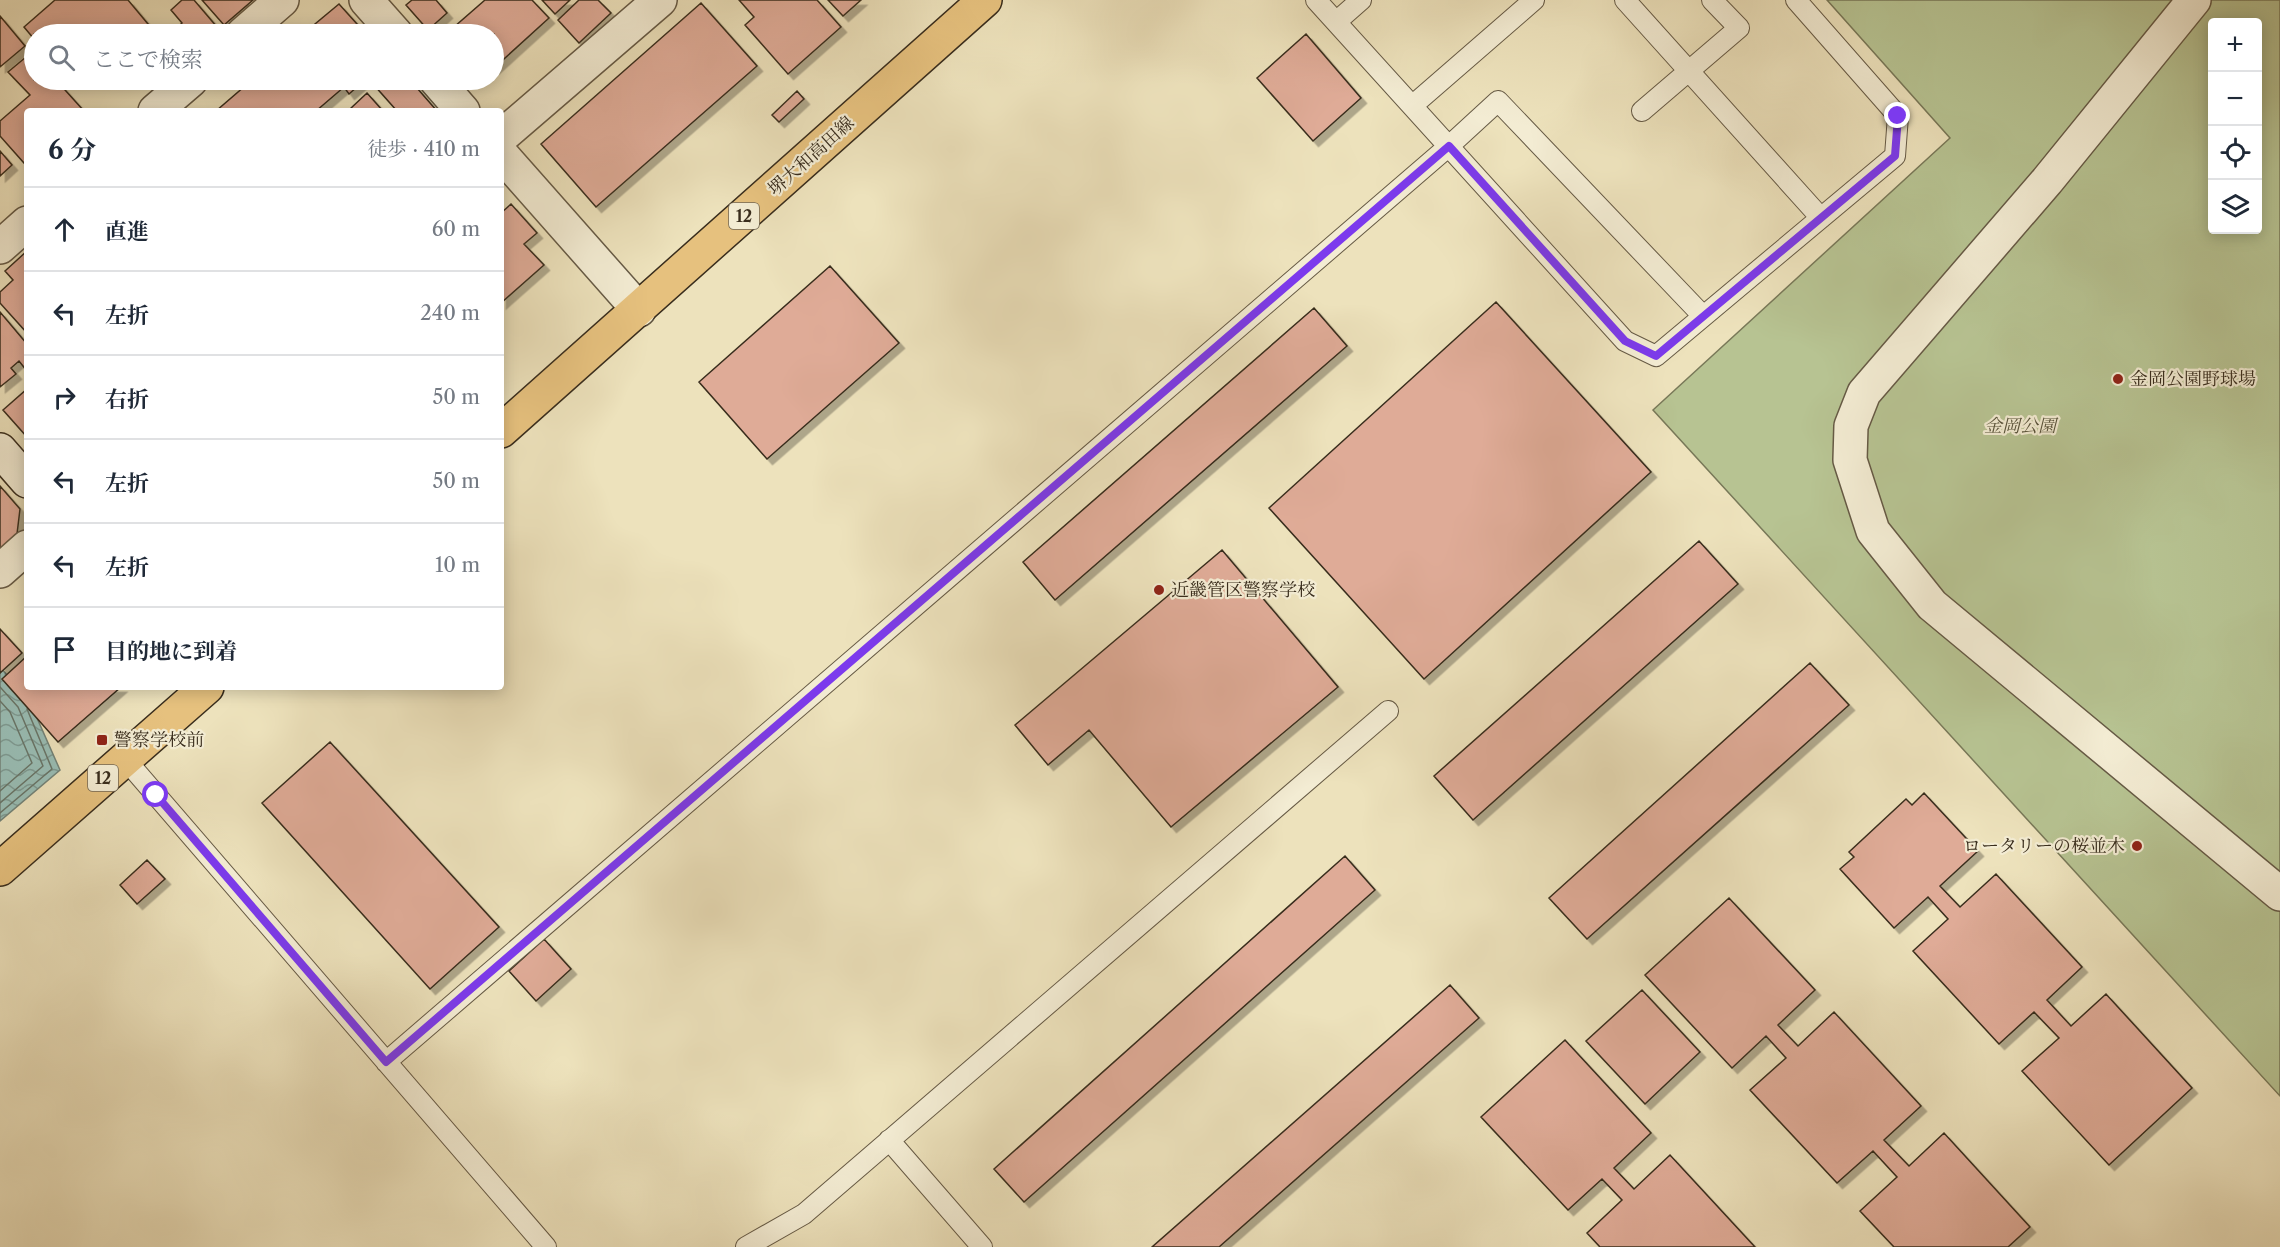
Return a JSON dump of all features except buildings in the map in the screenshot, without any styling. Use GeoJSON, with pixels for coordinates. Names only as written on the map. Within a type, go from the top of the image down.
{"type":"FeatureCollection","features":[{"type":"Feature","properties":{"kind":"main road","name":"堺大和高田線"},"geometry":{"type":"LineString","coordinates":[[504,428],[985,0]]}},
{"type":"Feature","properties":{"kind":"main road","name":"12"},"geometry":{"type":"LineString","coordinates":[[0,870],[204,690]]}},
{"type":"Feature","properties":{"kind":"street"},"geometry":{"type":"LineString","coordinates":[[254,24],[282,0]]}},
{"type":"Feature","properties":{"kind":"street"},"geometry":{"type":"LineString","coordinates":[[366,0],[387,24]]}},
{"type":"Feature","properties":{"kind":"street"},"geometry":{"type":"LineString","coordinates":[[2194,0],[2047,181],[1864,393],[1851,426],[1850,460],[1874,531],[1932,605],[2280,894]]}},
{"type":"Feature","properties":{"kind":"street"},"geometry":{"type":"LineString","coordinates":[[504,134],[642,6]]}},
{"type":"Feature","properties":{"kind":"street"},"geometry":{"type":"LineString","coordinates":[[158,108],[179,90]]}},
{"type":"Feature","properties":{"kind":"street"},"geometry":{"type":"LineString","coordinates":[[445,90],[460,108]]}},
{"type":"Feature","properties":{"kind":"street"},"geometry":{"type":"LineString","coordinates":[[504,157],[639,310]]}},
{"type":"Feature","properties":{"kind":"street"},"geometry":{"type":"LineString","coordinates":[[0,247],[24,227]]}},
{"type":"Feature","properties":{"kind":"street"},"geometry":{"type":"LineString","coordinates":[[0,450],[24,478]]}},
{"type":"Feature","properties":{"kind":"street"},"geometry":{"type":"LineString","coordinates":[[0,571],[24,551]]}},
{"type":"Feature","properties":{"kind":"lane"},"geometry":{"type":"LineString","coordinates":[[1316,0],[1625,341],[1656,356],[1895,156],[1898,116],[1796,0]]}},
{"type":"Feature","properties":{"kind":"lane"},"geometry":{"type":"LineString","coordinates":[[1336,22],[1361,0]]}},
{"type":"Feature","properties":{"kind":"lane"},"geometry":{"type":"LineString","coordinates":[[1412,106],[1534,0]]}},
{"type":"Feature","properties":{"kind":"lane"},"geometry":{"type":"LineString","coordinates":[[1625,0],[1821,218]]}},
{"type":"Feature","properties":{"kind":"lane"},"geometry":{"type":"LineString","coordinates":[[1642,111],[1738,28],[1712,0]]}},
{"type":"Feature","properties":{"kind":"lane"},"geometry":{"type":"LineString","coordinates":[[386,1062],[1449,146],[1498,101],[1703,316]]}},
{"type":"Feature","properties":{"kind":"lane"},"geometry":{"type":"LineString","coordinates":[[746,1247],[804,1214],[1388,711]]}},
{"type":"Feature","properties":{"kind":"lane"},"geometry":{"type":"LineString","coordinates":[[125,759],[546,1247]]}},
{"type":"Feature","properties":{"kind":"lane"},"geometry":{"type":"LineString","coordinates":[[889,1140],[982,1247]]}},
{"type":"Feature","properties":{"kind":"green space","name":"金岡公園"},"geometry":{"type":"Polygon","coordinates":[[[1827,0],[2280,0],[2280,1096],[1653,410],[1950,138],[1827,0]]]}},
{"type":"Feature","properties":{"kind":"water"},"geometry":{"type":"Polygon","coordinates":[[[0,667],[29,700],[60,770],[0,821],[0,667]]]}},
{"type":"Feature","properties":{"kind":"place","name":"金岡公園野球場"},"geometry":{"type":"Point","coordinates":[2118,379]}},
{"type":"Feature","properties":{"kind":"place","name":"近畿管区警察学校"},"geometry":{"type":"Point","coordinates":[1159,590]}},
{"type":"Feature","properties":{"kind":"place","name":"警察学校前"},"geometry":{"type":"Point","coordinates":[102,740]}},
{"type":"Feature","properties":{"kind":"place","name":"ロータリーの桜並木"},"geometry":{"type":"Point","coordinates":[2137,846]}},
{"type":"Feature","properties":{"kind":"route"},"geometry":{"type":"LineString","coordinates":[[156,795],[386,1062],[1449,146],[1625,341],[1656,356],[1895,156],[1898,116]]}}]}
